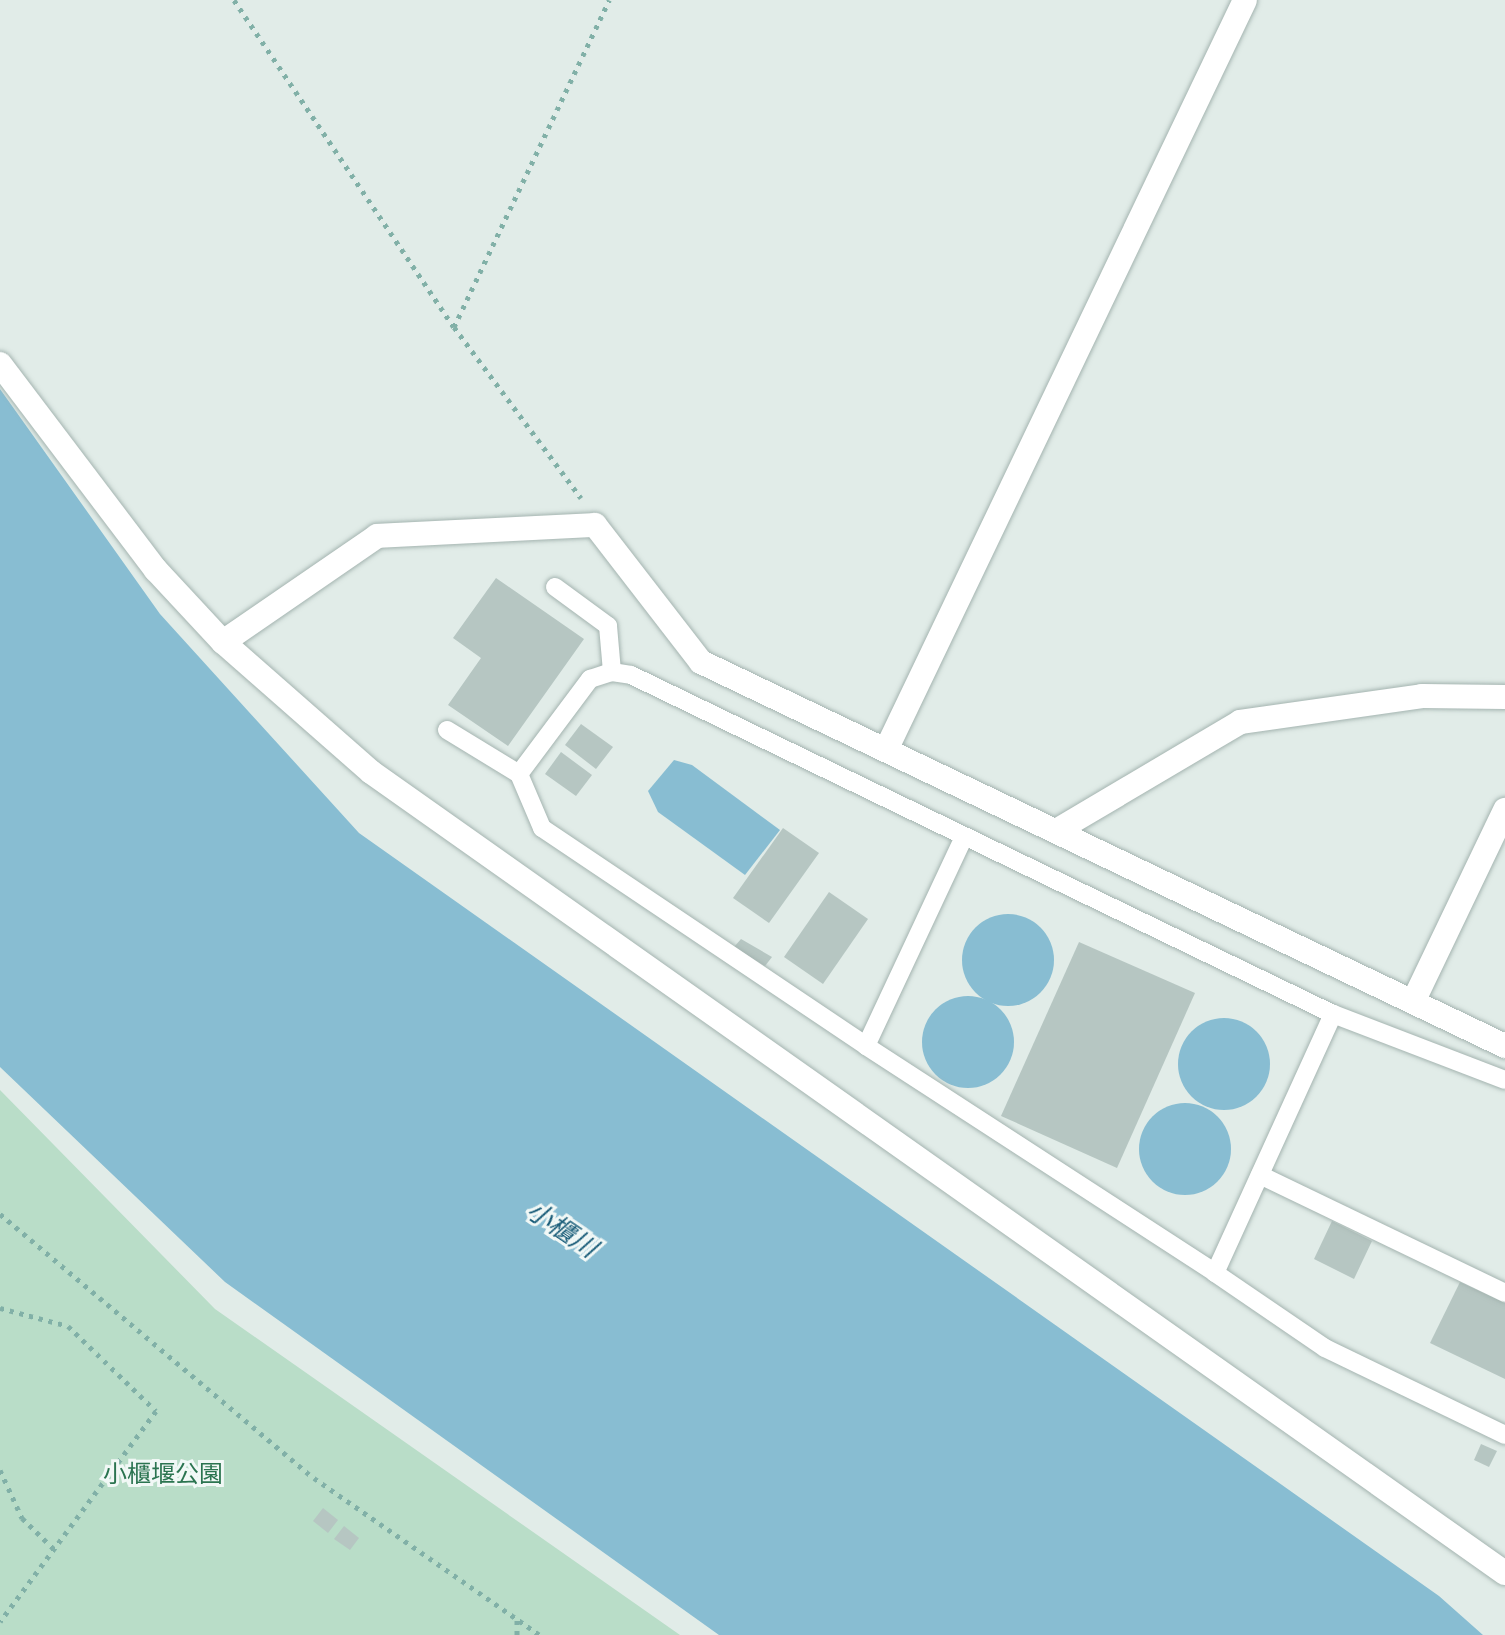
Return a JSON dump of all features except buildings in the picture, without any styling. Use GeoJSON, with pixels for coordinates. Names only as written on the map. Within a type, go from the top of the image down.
{"type":"FeatureCollection","features":[{"type":"Feature","properties":{"kind":"street"},"geometry":{"type":"LineString","coordinates":[[886,750],[1245,0]]}},
{"type":"Feature","properties":{"kind":"street"},"geometry":{"type":"LineString","coordinates":[[0,364],[156,570],[223,642],[371,772],[1505,1573]]}},
{"type":"Feature","properties":{"kind":"street"},"geometry":{"type":"LineString","coordinates":[[223,642],[377,536],[595,525],[701,662],[1505,1046]]}},
{"type":"Feature","properties":{"kind":"street"},"geometry":{"type":"LineString","coordinates":[[1056,831],[1240,722],[1422,696],[1505,697]]}},
{"type":"Feature","properties":{"kind":"street"},"geometry":{"type":"LineString","coordinates":[[1413,1002],[1505,810]]}},
{"type":"Feature","properties":{"kind":"lane"},"geometry":{"type":"LineString","coordinates":[[555,587],[608,626],[612,672]]}},
{"type":"Feature","properties":{"kind":"lane"},"geometry":{"type":"LineString","coordinates":[[519,774],[590,679],[612,672],[631,675],[1333,1014],[1505,1080]]}},
{"type":"Feature","properties":{"kind":"lane"},"geometry":{"type":"LineString","coordinates":[[447,730],[519,774],[542,828],[866,1046],[1325,1348],[1505,1435]]}},
{"type":"Feature","properties":{"kind":"lane"},"geometry":{"type":"LineString","coordinates":[[866,1046],[964,837]]}},
{"type":"Feature","properties":{"kind":"lane"},"geometry":{"type":"LineString","coordinates":[[1215,1273],[1333,1014]]}},
{"type":"Feature","properties":{"kind":"lane"},"geometry":{"type":"LineString","coordinates":[[1260,1175],[1502,1285]]}},
{"type":"Feature","properties":{"kind":"path"},"geometry":{"type":"LineString","coordinates":[[234,0],[454,327],[577,491],[595,525]]}},
{"type":"Feature","properties":{"kind":"path"},"geometry":{"type":"LineString","coordinates":[[454,327],[609,0]]}},
{"type":"Feature","properties":{"kind":"path"},"geometry":{"type":"LineString","coordinates":[[0,1214],[314,1478],[540,1635]]}},
{"type":"Feature","properties":{"kind":"path"},"geometry":{"type":"LineString","coordinates":[[0,1308],[68,1326],[156,1411],[56,1551],[0,1622]]}},
{"type":"Feature","properties":{"kind":"path"},"geometry":{"type":"LineString","coordinates":[[0,1470],[22,1518],[56,1551]]}},
{"type":"Feature","properties":{"kind":"path"},"geometry":{"type":"LineString","coordinates":[[517,1619],[517,1635]]}},
{"type":"Feature","properties":{"kind":"green space","name":"小櫃堰公園"},"geometry":{"type":"Polygon","coordinates":[[[0,1090],[215,1309],[680,1635],[0,1635],[0,1090]]]}},
{"type":"Feature","properties":{"kind":"water","name":"小櫃川"},"geometry":{"type":"Polygon","coordinates":[[[0,389],[160,614],[359,833],[1439,1596],[1483,1635],[719,1635],[225,1282],[0,1067],[0,389]]]}},
{"type":"Feature","properties":{"kind":"water"},"geometry":{"type":"Polygon","coordinates":[[[674,760],[692,765],[780,830],[745,875],[658,812],[648,791],[674,760]]]}},
{"type":"Feature","properties":{"kind":"water"},"geometry":{"type":"Polygon","coordinates":[[[1008,914],[1026,917],[1041,927],[1051,942],[1054,960],[1051,978],[1041,993],[1026,1003],[1008,1006],[990,1003],[975,993],[965,978],[962,960],[965,942],[975,927],[990,917],[1008,914]]]}},
{"type":"Feature","properties":{"kind":"water"},"geometry":{"type":"Polygon","coordinates":[[[968,996],[994,1004],[1006,1016],[1014,1042],[1006,1068],[994,1080],[968,1088],[942,1080],[930,1068],[922,1042],[930,1016],[942,1004],[968,996]]]}},
{"type":"Feature","properties":{"kind":"water"},"geometry":{"type":"Polygon","coordinates":[[[1224,1018],[1250,1026],[1262,1038],[1270,1064],[1262,1090],[1250,1102],[1224,1110],[1198,1102],[1186,1090],[1178,1064],[1186,1038],[1198,1026],[1224,1018]]]}},
{"type":"Feature","properties":{"kind":"water"},"geometry":{"type":"Polygon","coordinates":[[[1185,1103],[1211,1111],[1223,1123],[1231,1149],[1223,1175],[1211,1187],[1185,1195],[1159,1187],[1147,1175],[1139,1149],[1147,1123],[1159,1111],[1185,1103]]]}}]}
